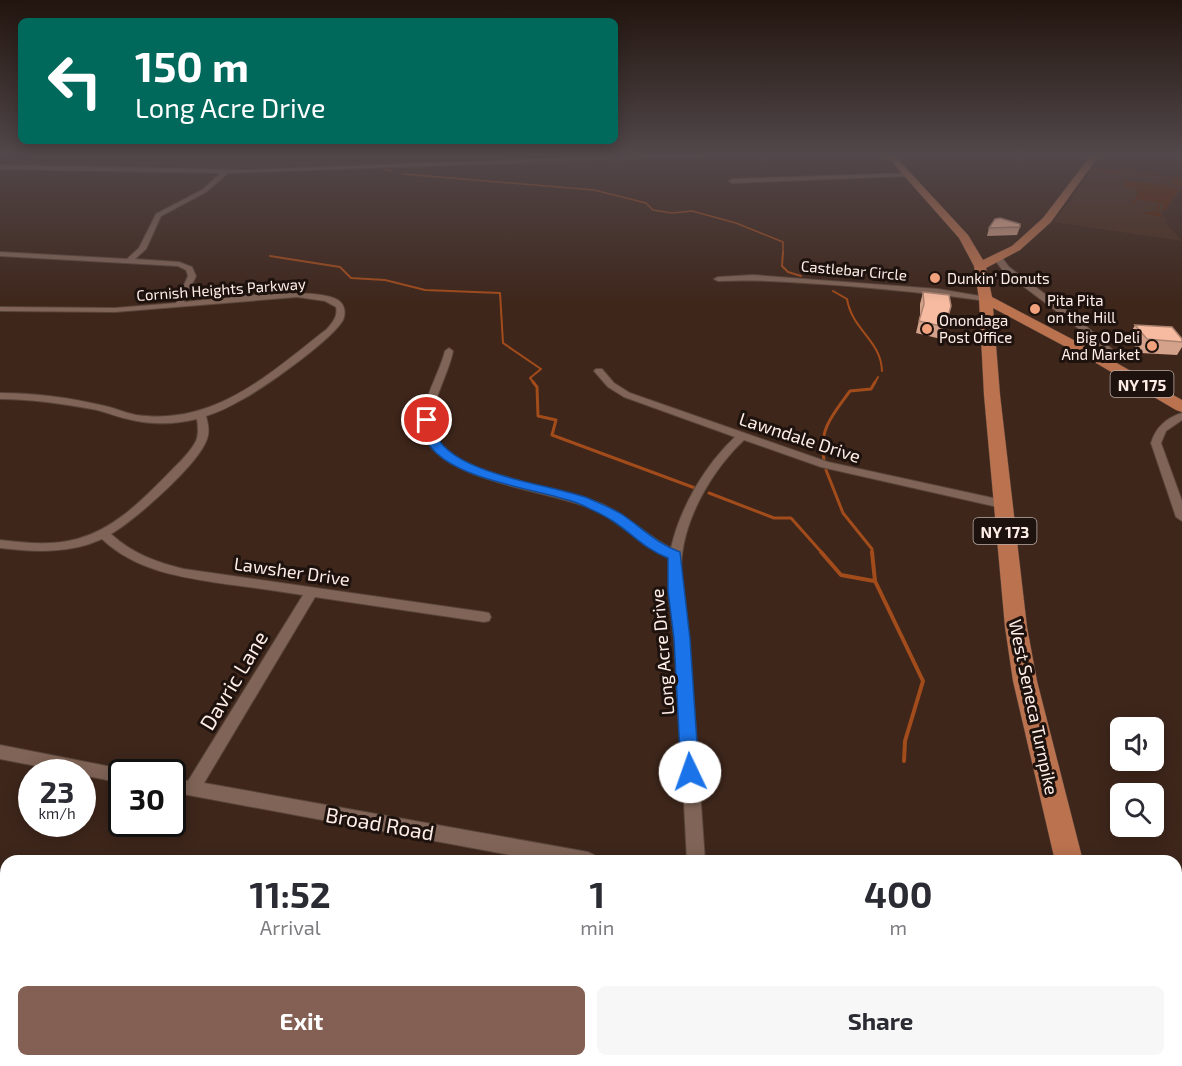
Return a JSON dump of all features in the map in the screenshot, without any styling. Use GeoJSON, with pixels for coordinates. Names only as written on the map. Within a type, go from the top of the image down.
{"type":"FeatureCollection","features":[{"type":"Feature","properties":{"kind":"main road","name":"West Seneca Turnpike"},"geometry":{"type":"LineString","coordinates":[[933,204],[972,250],[980,266],[986,299],[1002,504],[1016,627],[1025,681],[1068,855]]}},
{"type":"Feature","properties":{"kind":"main road"},"geometry":{"type":"LineString","coordinates":[[980,266],[1025,241],[1047,220],[1058,204]]}},
{"type":"Feature","properties":{"kind":"main road"},"geometry":{"type":"LineString","coordinates":[[972,250],[1000,256]]}},
{"type":"Feature","properties":{"kind":"main road","name":"NY 175"},"geometry":{"type":"LineString","coordinates":[[986,299],[1101,360],[1182,407]]}},
{"type":"Feature","properties":{"kind":"main road"},"geometry":{"type":"LineString","coordinates":[[986,320],[1026,320]]}},
{"type":"Feature","properties":{"kind":"street"},"geometry":{"type":"LineString","coordinates":[[129,261],[141,249],[158,215],[180,204]]}},
{"type":"Feature","properties":{"kind":"street"},"geometry":{"type":"LineString","coordinates":[[0,254],[179,264],[189,268],[192,276],[178,306]]}},
{"type":"Feature","properties":{"kind":"street"},"geometry":{"type":"LineString","coordinates":[[1000,256],[1006,269],[1076,321],[1110,352],[1110,356],[1101,360]]}},
{"type":"Feature","properties":{"kind":"street","name":"Castlebar Circle"},"geometry":{"type":"LineString","coordinates":[[718,279],[753,277],[789,279],[928,290],[986,299]]}},
{"type":"Feature","properties":{"kind":"street","name":"Cornish Heights Parkway"},"geometry":{"type":"LineString","coordinates":[[0,309],[115,310],[312,295],[335,301],[343,313],[341,320],[330,331],[254,389],[224,407],[201,416],[150,420],[66,402],[0,396]]}},
{"type":"Feature","properties":{"kind":"street"},"geometry":{"type":"LineString","coordinates":[[449,351],[446,368],[427,420],[427,431],[433,445],[443,454],[474,470],[583,501],[616,517],[657,548],[675,555],[691,512],[716,464],[731,445],[742,436]]}},
{"type":"Feature","properties":{"kind":"street","name":"Lawndale Drive"},"geometry":{"type":"LineString","coordinates":[[599,371],[612,385],[627,394],[835,468],[1002,504]]}},
{"type":"Feature","properties":{"kind":"street"},"geometry":{"type":"LineString","coordinates":[[0,544],[45,549],[76,544],[104,534],[136,513],[188,459],[202,441],[201,416]]}},
{"type":"Feature","properties":{"kind":"street"},"geometry":{"type":"LineString","coordinates":[[1182,416],[1165,424],[1159,430],[1156,443],[1182,516]]}},
{"type":"Feature","properties":{"kind":"street","name":"Lawsher Drive"},"geometry":{"type":"LineString","coordinates":[[104,534],[124,553],[146,563],[184,573],[484,617]]}},
{"type":"Feature","properties":{"kind":"street","name":"Long Acre Drive"},"geometry":{"type":"LineString","coordinates":[[675,555],[696,855]]}},
{"type":"Feature","properties":{"kind":"street","name":"Davric Lane"},"geometry":{"type":"LineString","coordinates":[[192,789],[310,593]]}},
{"type":"Feature","properties":{"kind":"street"},"geometry":{"type":"LineString","coordinates":[[0,752],[108,773]]}},
{"type":"Feature","properties":{"kind":"street","name":"Broad Road"},"geometry":{"type":"LineString","coordinates":[[186,788],[555,855]]}},
{"type":"Feature","properties":{"kind":"shaded area"},"geometry":{"type":"Polygon","coordinates":[[[1067,204],[1170,204],[1161,215],[1167,219],[1166,223],[1182,241],[1054,222],[1067,204]]]}},
{"type":"Feature","properties":{"kind":"shaded area"},"geometry":{"type":"Polygon","coordinates":[[[1161,204],[1158,212],[1164,217],[1141,213],[1156,212],[1161,204]]]}},
{"type":"Feature","properties":{"kind":"shaded area"},"geometry":{"type":"Polygon","coordinates":[[[1164,204],[1169,204],[1164,211],[1162,210],[1164,204]]]}},
{"type":"Feature","properties":{"kind":"building"},"geometry":{"type":"Polygon","coordinates":[[[1000,218],[1020,224],[1020,227],[989,228],[995,219],[1000,218]]]}},
{"type":"Feature","properties":{"kind":"building"},"geometry":{"type":"Polygon","coordinates":[[[923,292],[949,295],[951,306],[945,327],[919,321],[924,304],[923,292]]]}},
{"type":"Feature","properties":{"kind":"building"},"geometry":{"type":"Polygon","coordinates":[[[1135,325],[1172,327],[1182,342],[1147,339],[1135,325]]]}},
{"type":"Feature","properties":{"kind":"waterway"},"geometry":{"type":"LineString","coordinates":[[647,204],[653,210],[672,213],[692,211],[736,223],[783,242],[783,252]]}},
{"type":"Feature","properties":{"kind":"waterway"},"geometry":{"type":"LineString","coordinates":[[783,252],[782,266],[788,272],[801,276]]}},
{"type":"Feature","properties":{"kind":"waterway"},"geometry":{"type":"LineString","coordinates":[[270,256],[340,267],[351,278],[385,280],[425,290],[500,293],[503,343],[541,369],[530,378],[535,384]]}},
{"type":"Feature","properties":{"kind":"waterway"},"geometry":{"type":"LineString","coordinates":[[833,291],[847,299],[854,319],[877,351],[882,371]]}},
{"type":"Feature","properties":{"kind":"waterway"},"geometry":{"type":"LineString","coordinates":[[874,384],[878,377]]}},
{"type":"Feature","properties":{"kind":"waterway"},"geometry":{"type":"LineString","coordinates":[[533,382],[537,387],[538,416],[556,420],[552,435],[695,488]]}},
{"type":"Feature","properties":{"kind":"waterway"},"geometry":{"type":"LineString","coordinates":[[824,460],[823,440],[833,415],[850,391],[871,389],[875,382]]}},
{"type":"Feature","properties":{"kind":"waterway"},"geometry":{"type":"LineString","coordinates":[[826,470],[843,513],[872,552]]}},
{"type":"Feature","properties":{"kind":"waterway"},"geometry":{"type":"LineString","coordinates":[[709,493],[774,518],[791,518],[823,554]]}},
{"type":"Feature","properties":{"kind":"waterway"},"geometry":{"type":"LineString","coordinates":[[821,552],[841,575],[874,581]]}},
{"type":"Feature","properties":{"kind":"waterway"},"geometry":{"type":"LineString","coordinates":[[872,552],[875,581],[923,681],[905,741],[904,761]]}},
{"type":"Feature","properties":{"kind":"place","name":"Dunkin' Donuts"},"geometry":{"type":"Point","coordinates":[935,278]}},
{"type":"Feature","properties":{"kind":"place","name":"Pita Pita on the Hill"},"geometry":{"type":"Point","coordinates":[1035,309]}},
{"type":"Feature","properties":{"kind":"place","name":"Onondaga Post Office"},"geometry":{"type":"Point","coordinates":[927,329]}},
{"type":"Feature","properties":{"kind":"place","name":"Big O Deli And Market"},"geometry":{"type":"Point","coordinates":[1152,346]}},
{"type":"Feature","properties":{"kind":"route"},"geometry":{"type":"LineString","coordinates":[[427,420],[427,431],[433,445],[456,462],[513,482],[583,501],[616,517],[657,548],[675,555],[674,571],[682,639],[690,772]]}}]}
